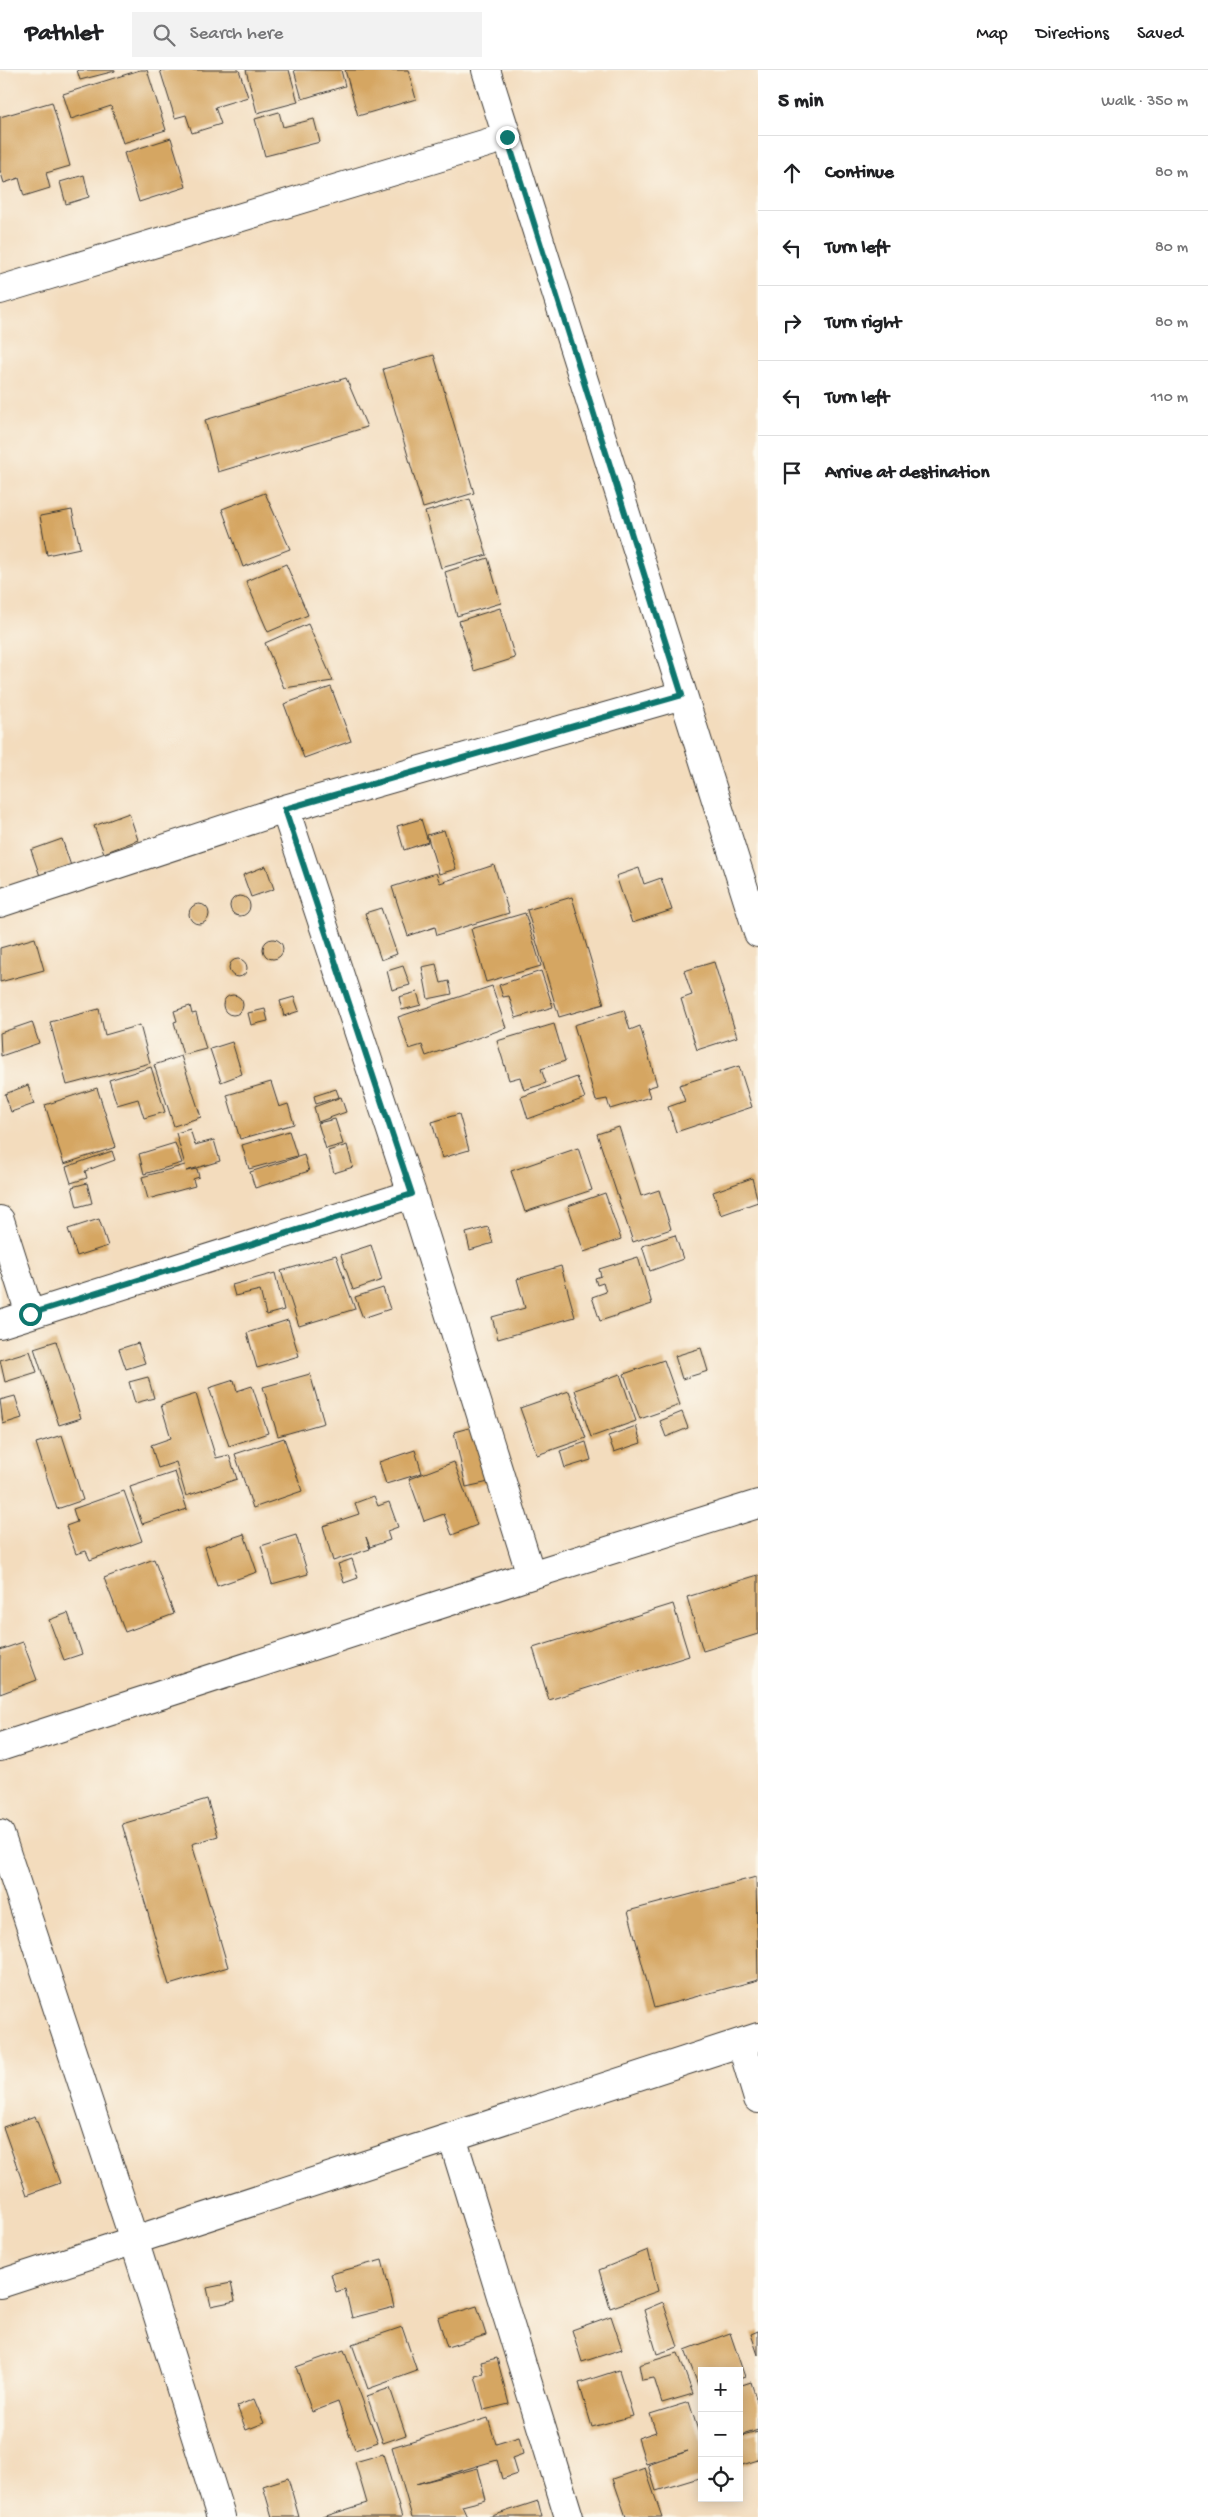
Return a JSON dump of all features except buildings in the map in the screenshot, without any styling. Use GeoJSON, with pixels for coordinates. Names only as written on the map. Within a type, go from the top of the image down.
{"type":"FeatureCollection","features":[{"type":"Feature","properties":{"kind":"street"},"geometry":{"type":"LineString","coordinates":[[486,70],[758,932]]}},
{"type":"Feature","properties":{"kind":"street"},"geometry":{"type":"LineString","coordinates":[[0,290],[507,137]]}},
{"type":"Feature","properties":{"kind":"street"},"geometry":{"type":"LineString","coordinates":[[0,903],[285,809],[682,695]]}},
{"type":"Feature","properties":{"kind":"street"},"geometry":{"type":"LineString","coordinates":[[285,809],[412,1194],[532,1575]]}},
{"type":"Feature","properties":{"kind":"street"},"geometry":{"type":"LineString","coordinates":[[0,1324],[412,1194]]}},
{"type":"Feature","properties":{"kind":"street"},"geometry":{"type":"LineString","coordinates":[[0,1220],[30,1314]]}},
{"type":"Feature","properties":{"kind":"street"},"geometry":{"type":"LineString","coordinates":[[0,1747],[758,1504]]}},
{"type":"Feature","properties":{"kind":"street"},"geometry":{"type":"LineString","coordinates":[[0,1834],[134,2240],[221,2517]]}},
{"type":"Feature","properties":{"kind":"street"},"geometry":{"type":"LineString","coordinates":[[0,2284],[749,2040],[758,2100]]}},
{"type":"Feature","properties":{"kind":"street"},"geometry":{"type":"LineString","coordinates":[[452,2137],[569,2517]]}},
{"type":"Feature","properties":{"kind":"route"},"geometry":{"type":"LineString","coordinates":[[30,1314],[412,1194],[285,809],[682,695],[507,137]]}}]}
